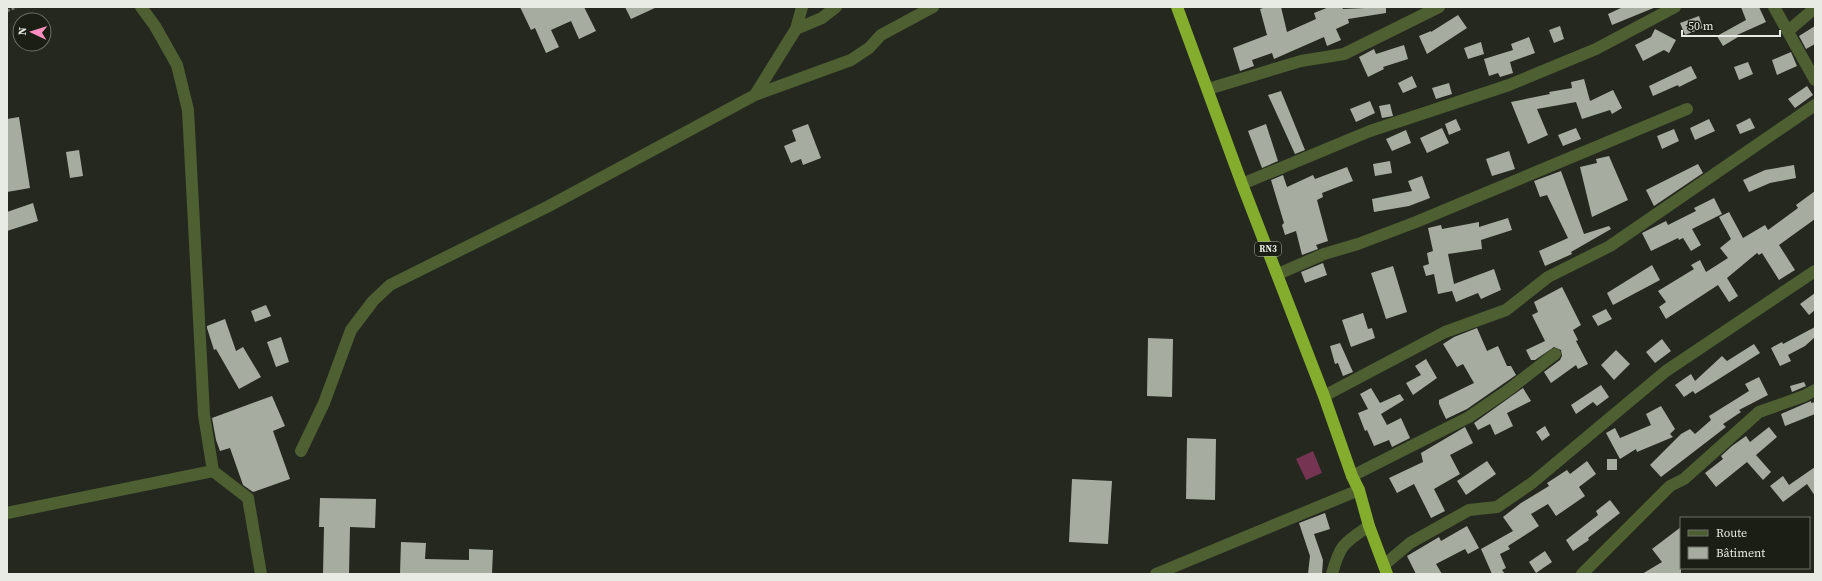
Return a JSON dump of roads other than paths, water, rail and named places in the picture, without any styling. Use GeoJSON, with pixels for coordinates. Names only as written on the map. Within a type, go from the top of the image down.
{"type":"FeatureCollection","features":[{"type":"Feature","properties":{"kind":"highway","name":"RN3"},"geometry":{"type":"LineString","coordinates":[[1177,7],[1242,184],[1324,396],[1352,476],[1359,490],[1369,526],[1386,569]]}},
{"type":"Feature","properties":{"kind":"street"},"geometry":{"type":"LineString","coordinates":[[141,7],[155,26],[177,65],[188,110],[204,415],[213,471],[248,498],[261,574]]}},
{"type":"Feature","properties":{"kind":"street"},"geometry":{"type":"LineString","coordinates":[[755,95],[796,29],[802,7]]}},
{"type":"Feature","properties":{"kind":"street"},"geometry":{"type":"LineString","coordinates":[[796,29],[822,18],[836,7]]}},
{"type":"Feature","properties":{"kind":"street"},"geometry":{"type":"LineString","coordinates":[[301,451],[324,403],[351,330],[373,301],[390,285],[547,207],[755,95],[851,60],[869,48],[882,35],[933,7]]}},
{"type":"Feature","properties":{"kind":"street"},"geometry":{"type":"LineString","coordinates":[[1208,89],[1301,61],[1344,54],[1439,7]]}},
{"type":"Feature","properties":{"kind":"street"},"geometry":{"type":"LineString","coordinates":[[1242,184],[1370,131],[1509,84],[1588,52],[1675,7]]}},
{"type":"Feature","properties":{"kind":"street"},"geometry":{"type":"LineString","coordinates":[[1774,7],[1815,80]]}},
{"type":"Feature","properties":{"kind":"street"},"geometry":{"type":"LineString","coordinates":[[1788,31],[1815,8]]}},
{"type":"Feature","properties":{"kind":"street"},"geometry":{"type":"LineString","coordinates":[[1324,396],[1444,332],[1506,310],[1548,277],[1610,246],[1815,105]]}},
{"type":"Feature","properties":{"kind":"street"},"geometry":{"type":"LineString","coordinates":[[1278,274],[1324,254],[1358,244],[1416,222],[1687,109]]}},
{"type":"Feature","properties":{"kind":"street"},"geometry":{"type":"LineString","coordinates":[[1386,569],[1410,543],[1469,510],[1497,507],[1532,483],[1666,371],[1815,271]]}},
{"type":"Feature","properties":{"kind":"street"},"geometry":{"type":"LineString","coordinates":[[1352,476],[1469,417],[1507,392],[1556,354]]}},
{"type":"Feature","properties":{"kind":"street"},"geometry":{"type":"LineString","coordinates":[[1582,574],[1670,486],[1684,479],[1759,412],[1804,396],[1815,390]]}},
{"type":"Feature","properties":{"kind":"street"},"geometry":{"type":"LineString","coordinates":[[7,513],[213,471]]}},
{"type":"Feature","properties":{"kind":"street"},"geometry":{"type":"LineString","coordinates":[[1160,573],[1359,490]]}},
{"type":"Feature","properties":{"kind":"street"},"geometry":{"type":"LineString","coordinates":[[1332,574],[1340,548],[1346,541],[1369,526]]}}]}
